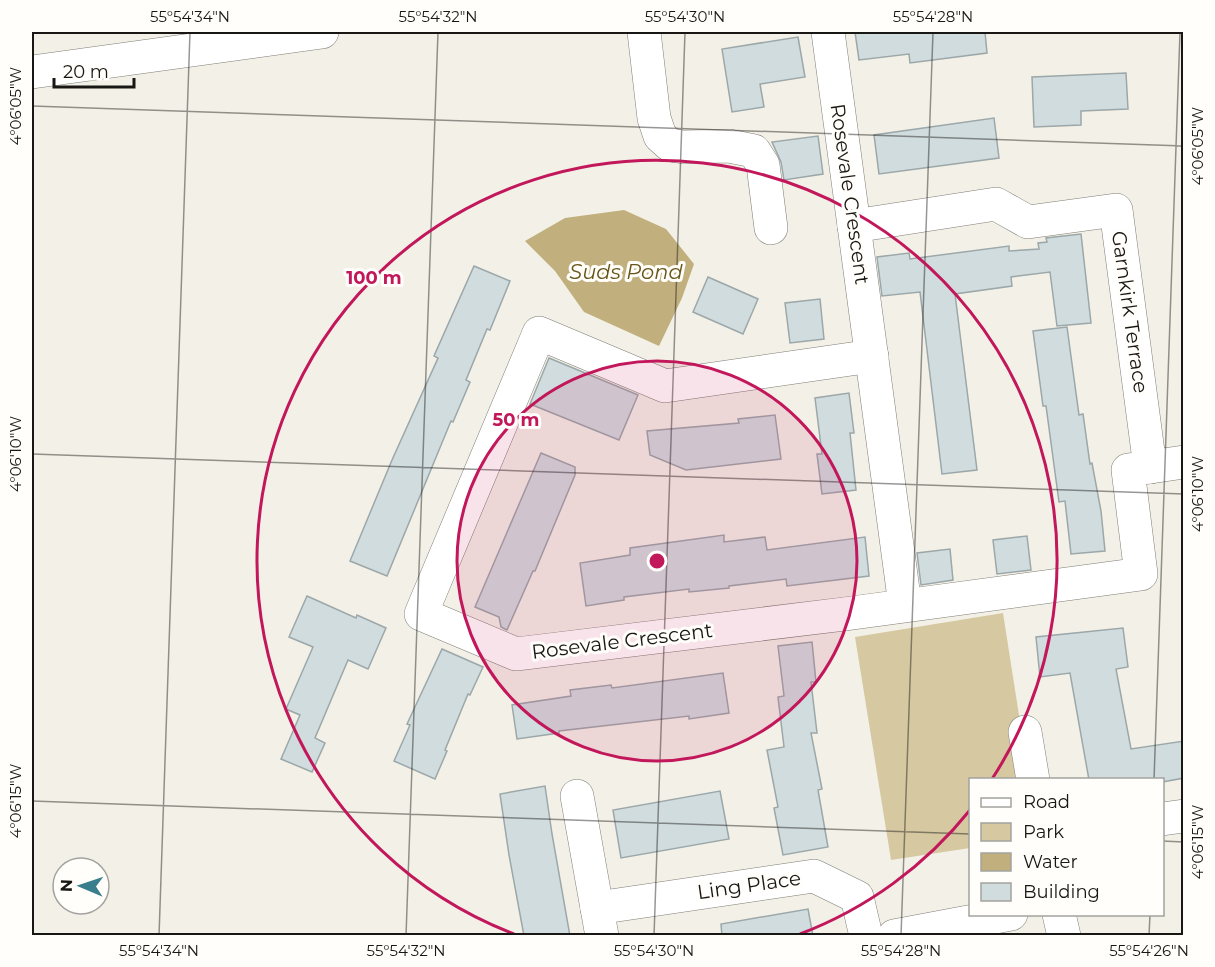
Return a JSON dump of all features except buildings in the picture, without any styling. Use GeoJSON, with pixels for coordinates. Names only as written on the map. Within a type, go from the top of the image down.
{"type":"FeatureCollection","features":[{"type":"Feature","properties":{"kind":"street"},"geometry":{"type":"LineString","coordinates":[[32,72],[322,32]]}},
{"type":"Feature","properties":{"kind":"street"},"geometry":{"type":"LineString","coordinates":[[644,32],[654,118],[660,136],[670,146],[729,146],[754,151],[763,165],[771,228]]}},
{"type":"Feature","properties":{"kind":"street","name":"Rosevale Crescent"},"geometry":{"type":"LineString","coordinates":[[828,32],[872,357],[905,605],[516,654],[421,614],[539,333],[665,386],[872,357]]}},
{"type":"Feature","properties":{"kind":"street","name":"Garnkirk Terrace"},"geometry":{"type":"LineString","coordinates":[[854,226],[996,204],[1028,222],[1116,210],[1150,467]]}},
{"type":"Feature","properties":{"kind":"street"},"geometry":{"type":"LineString","coordinates":[[905,605],[1142,574],[1128,470],[1184,462]]}},
{"type":"Feature","properties":{"kind":"street"},"geometry":{"type":"LineString","coordinates":[[1025,732],[1033,778]]}},
{"type":"Feature","properties":{"kind":"street","name":"Ling Place"},"geometry":{"type":"LineString","coordinates":[[577,796],[600,922],[814,876],[857,897],[866,936]]}},
{"type":"Feature","properties":{"kind":"street"},"geometry":{"type":"LineString","coordinates":[[1164,819],[1184,816]]}},
{"type":"Feature","properties":{"kind":"street"},"geometry":{"type":"LineString","coordinates":[[894,936],[1005,916]]}},
{"type":"Feature","properties":{"kind":"street"},"geometry":{"type":"LineString","coordinates":[[1059,916],[1064,936]]}},
{"type":"Feature","properties":{"kind":"green space"},"geometry":{"type":"Polygon","coordinates":[[[1003,613],[1029,778],[969,778],[969,848],[891,860],[855,637],[1003,613]]]}},
{"type":"Feature","properties":{"kind":"water","name":"Suds Pond"},"geometry":{"type":"Polygon","coordinates":[[[624,210],[666,229],[694,264],[682,298],[659,346],[584,312],[555,271],[525,241],[565,218],[624,210]]]}}]}
